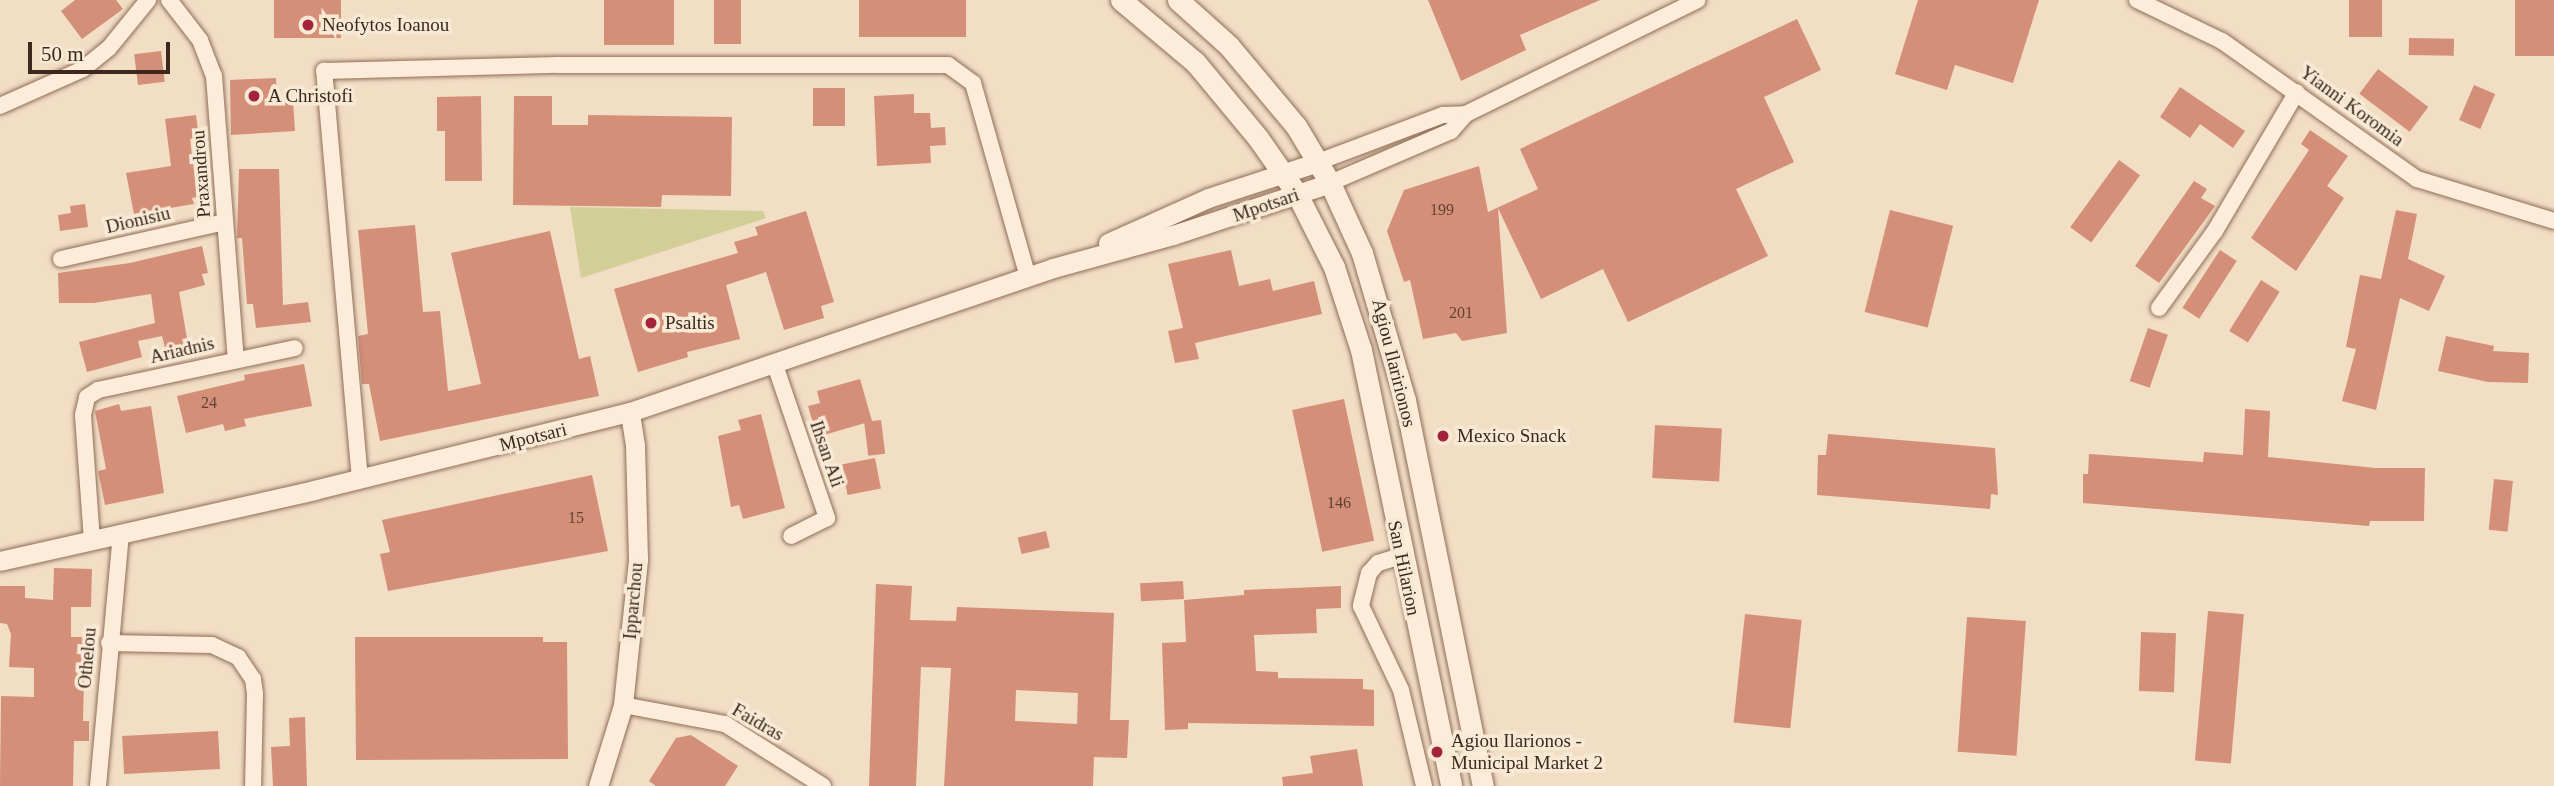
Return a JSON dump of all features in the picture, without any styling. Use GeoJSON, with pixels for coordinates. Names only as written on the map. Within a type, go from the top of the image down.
{"type":"FeatureCollection","features":[{"type":"Feature","properties":{"kind":"main road","name":"Agiou Ilaririonos"},"geometry":{"type":"LineString","coordinates":[[1121,0],[1195,62],[1297,194],[1346,300],[1373,407]]}},
{"type":"Feature","properties":{"kind":"main road","name":"Agiou Ilaririonos"},"geometry":{"type":"LineString","coordinates":[[1178,0],[1264,84],[1318,162],[1362,253],[1391,344],[1483,786]]}},
{"type":"Feature","properties":{"kind":"main road","name":"San Hilarion"},"geometry":{"type":"LineString","coordinates":[[1373,407],[1401,556],[1451,786]]}},
{"type":"Feature","properties":{"kind":"street"},"geometry":{"type":"LineString","coordinates":[[0,106],[83,69],[109,48],[148,0]]}},
{"type":"Feature","properties":{"kind":"street","name":"Praxandrou"},"geometry":{"type":"LineString","coordinates":[[169,0],[200,40],[214,76],[236,359]]}},
{"type":"Feature","properties":{"kind":"street","name":"Mpotsari"},"geometry":{"type":"LineString","coordinates":[[0,561],[360,480],[630,412],[775,365],[1053,268],[1297,194],[1330,183],[1451,131],[1466,114],[1698,0]]}},
{"type":"Feature","properties":{"kind":"street","name":"Yianni Koromia"},"geometry":{"type":"LineString","coordinates":[[2137,0],[2222,41],[2417,179],[2554,221]]}},
{"type":"Feature","properties":{"kind":"street"},"geometry":{"type":"LineString","coordinates":[[360,480],[324,71],[948,65],[973,83],[1028,277]]}},
{"type":"Feature","properties":{"kind":"street"},"geometry":{"type":"LineString","coordinates":[[2159,308],[2215,231],[2297,92]]}},
{"type":"Feature","properties":{"kind":"street","name":"Mpotsari"},"geometry":{"type":"LineString","coordinates":[[1053,268],[1208,198],[1318,162],[1443,115],[1466,114]]}},
{"type":"Feature","properties":{"kind":"street","name":"Dionisiu"},"geometry":{"type":"LineString","coordinates":[[61,259],[225,222]]}},
{"type":"Feature","properties":{"kind":"street","name":"Ariadnis"},"geometry":{"type":"LineString","coordinates":[[92,541],[84,403],[98,390],[295,348]]}},
{"type":"Feature","properties":{"kind":"street","name":"Ihsan Ali"},"geometry":{"type":"LineString","coordinates":[[775,365],[827,518],[791,536]]}},
{"type":"Feature","properties":{"kind":"street","name":"Ipparchou"},"geometry":{"type":"LineString","coordinates":[[598,786],[623,705],[638,559],[635,445],[630,412]]}},
{"type":"Feature","properties":{"kind":"street","name":"Othelou"},"geometry":{"type":"LineString","coordinates":[[98,786],[121,535]]}},
{"type":"Feature","properties":{"kind":"street"},"geometry":{"type":"LineString","coordinates":[[1401,556],[1378,563],[1369,573],[1361,606],[1401,690],[1424,786]]}},
{"type":"Feature","properties":{"kind":"street"},"geometry":{"type":"LineString","coordinates":[[109,643],[212,645],[238,657],[253,679],[255,694],[253,786]]}},
{"type":"Feature","properties":{"kind":"street","name":"Faidras"},"geometry":{"type":"LineString","coordinates":[[623,705],[725,724],[823,786]]}},
{"type":"Feature","properties":{"kind":"shaded area"},"geometry":{"type":"Polygon","coordinates":[[[570,207],[763,211],[766,218],[581,278],[570,207]]]}},
{"type":"Feature","properties":{"kind":"building"},"geometry":{"type":"Polygon","coordinates":[[[75,0],[116,0],[123,9],[82,39],[61,11],[75,0]]]}},
{"type":"Feature","properties":{"kind":"building","name":"Neofytos Ioanou"},"geometry":{"type":"Polygon","coordinates":[[[274,0],[341,0],[341,38],[274,38],[274,0]]]}},
{"type":"Feature","properties":{"kind":"building"},"geometry":{"type":"Polygon","coordinates":[[[604,0],[674,0],[674,45],[604,45],[604,0]]]}},
{"type":"Feature","properties":{"kind":"building"},"geometry":{"type":"Polygon","coordinates":[[[714,0],[741,0],[741,44],[714,44],[714,0]]]}},
{"type":"Feature","properties":{"kind":"building"},"geometry":{"type":"Polygon","coordinates":[[[859,0],[966,0],[966,37],[859,37],[859,0]]]}},
{"type":"Feature","properties":{"kind":"building"},"geometry":{"type":"Polygon","coordinates":[[[1428,0],[1600,0],[1520,35],[1526,50],[1461,81],[1428,0]]]}},
{"type":"Feature","properties":{"kind":"building"},"geometry":{"type":"Polygon","coordinates":[[[1918,0],[2039,0],[2013,83],[1955,65],[1947,90],[1895,74],[1918,0]]]}},
{"type":"Feature","properties":{"kind":"building"},"geometry":{"type":"Polygon","coordinates":[[[2349,0],[2382,0],[2382,37],[2349,37],[2349,0]]]}},
{"type":"Feature","properties":{"kind":"building"},"geometry":{"type":"Polygon","coordinates":[[[2515,0],[2554,0],[2554,56],[2515,56],[2515,0]]]}},
{"type":"Feature","properties":{"kind":"building"},"geometry":{"type":"Polygon","coordinates":[[[1797,19],[1821,70],[1764,97],[1794,162],[1736,189],[1768,256],[1628,322],[1603,269],[1541,299],[1498,208],[1507,333],[1462,341],[1456,333],[1423,339],[1410,280],[1404,282],[1387,231],[1404,190],[1479,166],[1488,212],[1538,189],[1520,149],[1797,19]]]}},
{"type":"Feature","properties":{"kind":"building"},"geometry":{"type":"Polygon","coordinates":[[[2409,38],[2454,39],[2454,56],[2409,55],[2409,38]]]}},
{"type":"Feature","properties":{"kind":"building"},"geometry":{"type":"Polygon","coordinates":[[[161,51],[165,82],[138,85],[134,54],[161,51]]]}},
{"type":"Feature","properties":{"kind":"building"},"geometry":{"type":"Polygon","coordinates":[[[2378,69],[2428,107],[2410,132],[2359,94],[2378,69]]]}},
{"type":"Feature","properties":{"kind":"building"},"geometry":{"type":"Polygon","coordinates":[[[276,78],[277,102],[293,102],[295,131],[231,135],[230,80],[276,78]]]}},
{"type":"Feature","properties":{"kind":"building"},"geometry":{"type":"Polygon","coordinates":[[[2474,85],[2495,94],[2480,129],[2459,120],[2474,85]]]}},
{"type":"Feature","properties":{"kind":"building"},"geometry":{"type":"Polygon","coordinates":[[[2180,87],[2245,131],[2233,148],[2200,124],[2190,138],[2160,117],[2180,87]]]}},
{"type":"Feature","properties":{"kind":"building"},"geometry":{"type":"Polygon","coordinates":[[[813,88],[845,88],[845,126],[813,126],[813,88]]]}},
{"type":"Feature","properties":{"kind":"building"},"geometry":{"type":"Polygon","coordinates":[[[914,94],[914,113],[930,113],[931,128],[945,127],[946,145],[930,146],[931,163],[877,166],[874,96],[914,94]]]}},
{"type":"Feature","properties":{"kind":"building"},"geometry":{"type":"Polygon","coordinates":[[[481,96],[482,181],[445,181],[445,131],[437,131],[437,97],[481,96]]]}},
{"type":"Feature","properties":{"kind":"building"},"geometry":{"type":"Polygon","coordinates":[[[514,96],[552,96],[552,125],[588,125],[588,115],[732,117],[731,196],[662,195],[661,207],[513,205],[514,96]]]}},
{"type":"Feature","properties":{"kind":"building"},"geometry":{"type":"Polygon","coordinates":[[[196,115],[199,138],[190,139],[197,197],[192,198],[194,204],[134,214],[126,173],[171,166],[165,119],[196,115]]]}},
{"type":"Feature","properties":{"kind":"building"},"geometry":{"type":"Polygon","coordinates":[[[2310,130],[2348,156],[2327,186],[2344,198],[2296,271],[2251,238],[2309,150],[2301,144],[2310,130]]]}},
{"type":"Feature","properties":{"kind":"building"},"geometry":{"type":"Polygon","coordinates":[[[2119,160],[2140,175],[2091,242],[2070,227],[2119,160]]]}},
{"type":"Feature","properties":{"kind":"building"},"geometry":{"type":"Polygon","coordinates":[[[239,169],[279,169],[283,305],[308,302],[311,322],[256,328],[253,304],[247,304],[242,238],[237,238],[239,169]]]}},
{"type":"Feature","properties":{"kind":"building"},"geometry":{"type":"Polygon","coordinates":[[[2194,181],[2207,189],[2201,198],[2215,206],[2159,283],[2135,266],[2194,181]]]}},
{"type":"Feature","properties":{"kind":"building"},"geometry":{"type":"Polygon","coordinates":[[[85,204],[88,227],[60,231],[58,215],[71,213],[70,206],[85,204]]]}},
{"type":"Feature","properties":{"kind":"building"},"geometry":{"type":"Polygon","coordinates":[[[1890,210],[1953,226],[1928,328],[1865,312],[1890,210]]]}},
{"type":"Feature","properties":{"kind":"building"},"geometry":{"type":"Polygon","coordinates":[[[2396,210],[2417,214],[2408,259],[2445,276],[2429,311],[2400,298],[2376,410],[2342,401],[2356,349],[2346,347],[2360,275],[2381,279],[2396,210]]]}},
{"type":"Feature","properties":{"kind":"building"},"geometry":{"type":"Polygon","coordinates":[[[806,211],[834,302],[821,306],[824,318],[784,330],[766,272],[726,285],[740,339],[687,352],[688,357],[638,372],[614,289],[738,253],[734,242],[758,235],[755,227],[806,211]]]}},
{"type":"Feature","properties":{"kind":"building"},"geometry":{"type":"Polygon","coordinates":[[[415,225],[423,312],[440,311],[448,391],[481,384],[451,253],[550,231],[579,359],[590,356],[599,396],[380,441],[369,384],[362,384],[358,336],[368,334],[358,230],[415,225]]]}},
{"type":"Feature","properties":{"kind":"building"},"geometry":{"type":"Polygon","coordinates":[[[202,246],[208,273],[202,274],[205,285],[179,292],[190,356],[168,359],[162,336],[138,341],[142,357],[87,372],[79,342],[155,323],[151,294],[94,303],[59,303],[58,273],[130,263],[202,246]]]}},
{"type":"Feature","properties":{"kind":"building"},"geometry":{"type":"Polygon","coordinates":[[[1231,250],[1239,286],[1270,279],[1273,291],[1314,281],[1322,314],[1195,343],[1199,359],[1175,363],[1168,331],[1183,328],[1168,264],[1231,250]]]}},
{"type":"Feature","properties":{"kind":"building"},"geometry":{"type":"Polygon","coordinates":[[[2220,250],[2237,261],[2199,319],[2182,308],[2220,250]]]}},
{"type":"Feature","properties":{"kind":"building"},"geometry":{"type":"Polygon","coordinates":[[[2261,280],[2280,292],[2248,343],[2229,331],[2261,280]]]}},
{"type":"Feature","properties":{"kind":"building"},"geometry":{"type":"Polygon","coordinates":[[[2148,328],[2168,335],[2150,388],[2130,381],[2148,328]]]}},
{"type":"Feature","properties":{"kind":"building"},"geometry":{"type":"Polygon","coordinates":[[[2446,336],[2494,346],[2493,351],[2529,353],[2528,383],[2488,382],[2438,371],[2446,336]]]}},
{"type":"Feature","properties":{"kind":"building"},"geometry":{"type":"Polygon","coordinates":[[[304,364],[312,406],[244,419],[246,426],[225,431],[223,424],[186,433],[177,396],[245,380],[244,375],[304,364]]]}},
{"type":"Feature","properties":{"kind":"building"},"geometry":{"type":"Polygon","coordinates":[[[860,379],[872,421],[817,437],[808,406],[820,403],[817,391],[860,379]]]}},
{"type":"Feature","properties":{"kind":"building"},"geometry":{"type":"Polygon","coordinates":[[[1344,399],[1374,541],[1322,552],[1292,410],[1344,399]]]}},
{"type":"Feature","properties":{"kind":"building"},"geometry":{"type":"Polygon","coordinates":[[[119,404],[121,411],[151,406],[164,493],[105,505],[98,471],[106,469],[95,411],[119,404]]]}},
{"type":"Feature","properties":{"kind":"building"},"geometry":{"type":"Polygon","coordinates":[[[2245,409],[2270,411],[2268,457],[2375,468],[2425,468],[2424,521],[2370,521],[2369,526],[2083,503],[2083,474],[2088,474],[2089,454],[2203,462],[2204,452],[2243,455],[2245,409]]]}},
{"type":"Feature","properties":{"kind":"building"},"geometry":{"type":"Polygon","coordinates":[[[761,414],[785,508],[743,519],[739,505],[731,507],[718,436],[741,430],[738,420],[761,414]]]}},
{"type":"Feature","properties":{"kind":"building"},"geometry":{"type":"Polygon","coordinates":[[[881,420],[885,454],[868,456],[864,422],[881,420]]]}},
{"type":"Feature","properties":{"kind":"building"},"geometry":{"type":"Polygon","coordinates":[[[1655,425],[1722,429],[1719,481],[1652,478],[1655,425]]]}},
{"type":"Feature","properties":{"kind":"building"},"geometry":{"type":"Polygon","coordinates":[[[1828,434],[1995,448],[1998,495],[1991,494],[1990,509],[1817,495],[1818,455],[1826,455],[1828,434]]]}},
{"type":"Feature","properties":{"kind":"building"},"geometry":{"type":"Polygon","coordinates":[[[875,458],[881,488],[848,495],[842,464],[875,458]]]}},
{"type":"Feature","properties":{"kind":"building"},"geometry":{"type":"Polygon","coordinates":[[[592,475],[608,551],[388,591],[380,554],[390,552],[382,520],[592,475]]]}},
{"type":"Feature","properties":{"kind":"building"},"geometry":{"type":"Polygon","coordinates":[[[2494,479],[2513,481],[2508,532],[2489,530],[2494,479]]]}},
{"type":"Feature","properties":{"kind":"building"},"geometry":{"type":"Polygon","coordinates":[[[1046,531],[1050,548],[1022,554],[1018,538],[1046,531]]]}},
{"type":"Feature","properties":{"kind":"building"},"geometry":{"type":"Polygon","coordinates":[[[54,568],[92,569],[91,607],[71,607],[71,637],[85,637],[83,721],[89,721],[89,741],[74,741],[73,786],[0,786],[1,696],[34,697],[34,668],[9,667],[11,634],[7,624],[0,623],[0,586],[25,586],[25,598],[53,600],[54,568]]]}},
{"type":"Feature","properties":{"kind":"building"},"geometry":{"type":"Polygon","coordinates":[[[1183,581],[1184,599],[1141,601],[1140,583],[1183,581]]]}},
{"type":"Feature","properties":{"kind":"building"},"geometry":{"type":"Polygon","coordinates":[[[876,584],[912,586],[910,620],[956,621],[957,607],[1114,613],[1110,720],[1129,720],[1127,758],[1094,757],[1093,786],[944,786],[951,668],[921,667],[916,786],[869,786],[876,584]],[[1016,690],[1015,721],[1077,724],[1078,693],[1016,690]]]}},
{"type":"Feature","properties":{"kind":"building"},"geometry":{"type":"Polygon","coordinates":[[[1341,586],[1341,608],[1316,609],[1317,633],[1254,635],[1256,671],[1278,672],[1278,678],[1363,679],[1363,689],[1374,690],[1374,726],[1188,723],[1188,729],[1165,730],[1162,643],[1186,642],[1184,600],[1244,595],[1244,590],[1341,586]]]}},
{"type":"Feature","properties":{"kind":"building"},"geometry":{"type":"Polygon","coordinates":[[[2208,611],[2244,614],[2231,764],[2195,760],[2208,611]]]}},
{"type":"Feature","properties":{"kind":"building"},"geometry":{"type":"Polygon","coordinates":[[[1745,614],[1802,620],[1790,728],[1734,722],[1745,614]]]}},
{"type":"Feature","properties":{"kind":"building"},"geometry":{"type":"Polygon","coordinates":[[[1967,617],[2026,621],[2016,756],[1958,752],[1967,617]]]}},
{"type":"Feature","properties":{"kind":"building"},"geometry":{"type":"Polygon","coordinates":[[[2141,632],[2176,633],[2174,692],[2139,691],[2141,632]]]}},
{"type":"Feature","properties":{"kind":"building"},"geometry":{"type":"Polygon","coordinates":[[[355,637],[543,637],[543,642],[567,642],[568,759],[356,760],[355,637]]]}},
{"type":"Feature","properties":{"kind":"building"},"geometry":{"type":"Polygon","coordinates":[[[305,717],[307,786],[273,786],[271,747],[290,746],[289,718],[305,717]]]}},
{"type":"Feature","properties":{"kind":"building"},"geometry":{"type":"Polygon","coordinates":[[[218,731],[220,769],[124,774],[122,736],[218,731]]]}},
{"type":"Feature","properties":{"kind":"building"},"geometry":{"type":"Polygon","coordinates":[[[691,735],[738,766],[725,786],[656,786],[649,781],[676,738],[691,735]]]}},
{"type":"Feature","properties":{"kind":"building"},"geometry":{"type":"Polygon","coordinates":[[[1357,749],[1363,786],[1283,786],[1282,777],[1313,773],[1310,756],[1357,749]]]}},
{"type":"Feature","properties":{"kind":"place","name":"Neofytos Ioanou"},"geometry":{"type":"Point","coordinates":[308,25]}},
{"type":"Feature","properties":{"kind":"place","name":"A Christofi"},"geometry":{"type":"Point","coordinates":[254,96]}},
{"type":"Feature","properties":{"kind":"place","name":"Psaltis"},"geometry":{"type":"Point","coordinates":[651,323]}},
{"type":"Feature","properties":{"kind":"place","name":"Mexico Snack"},"geometry":{"type":"Point","coordinates":[1443,436]}},
{"type":"Feature","properties":{"kind":"place","name":"Agiou Ilarionos - Municipal Market 2"},"geometry":{"type":"Point","coordinates":[1437,752]}}]}
